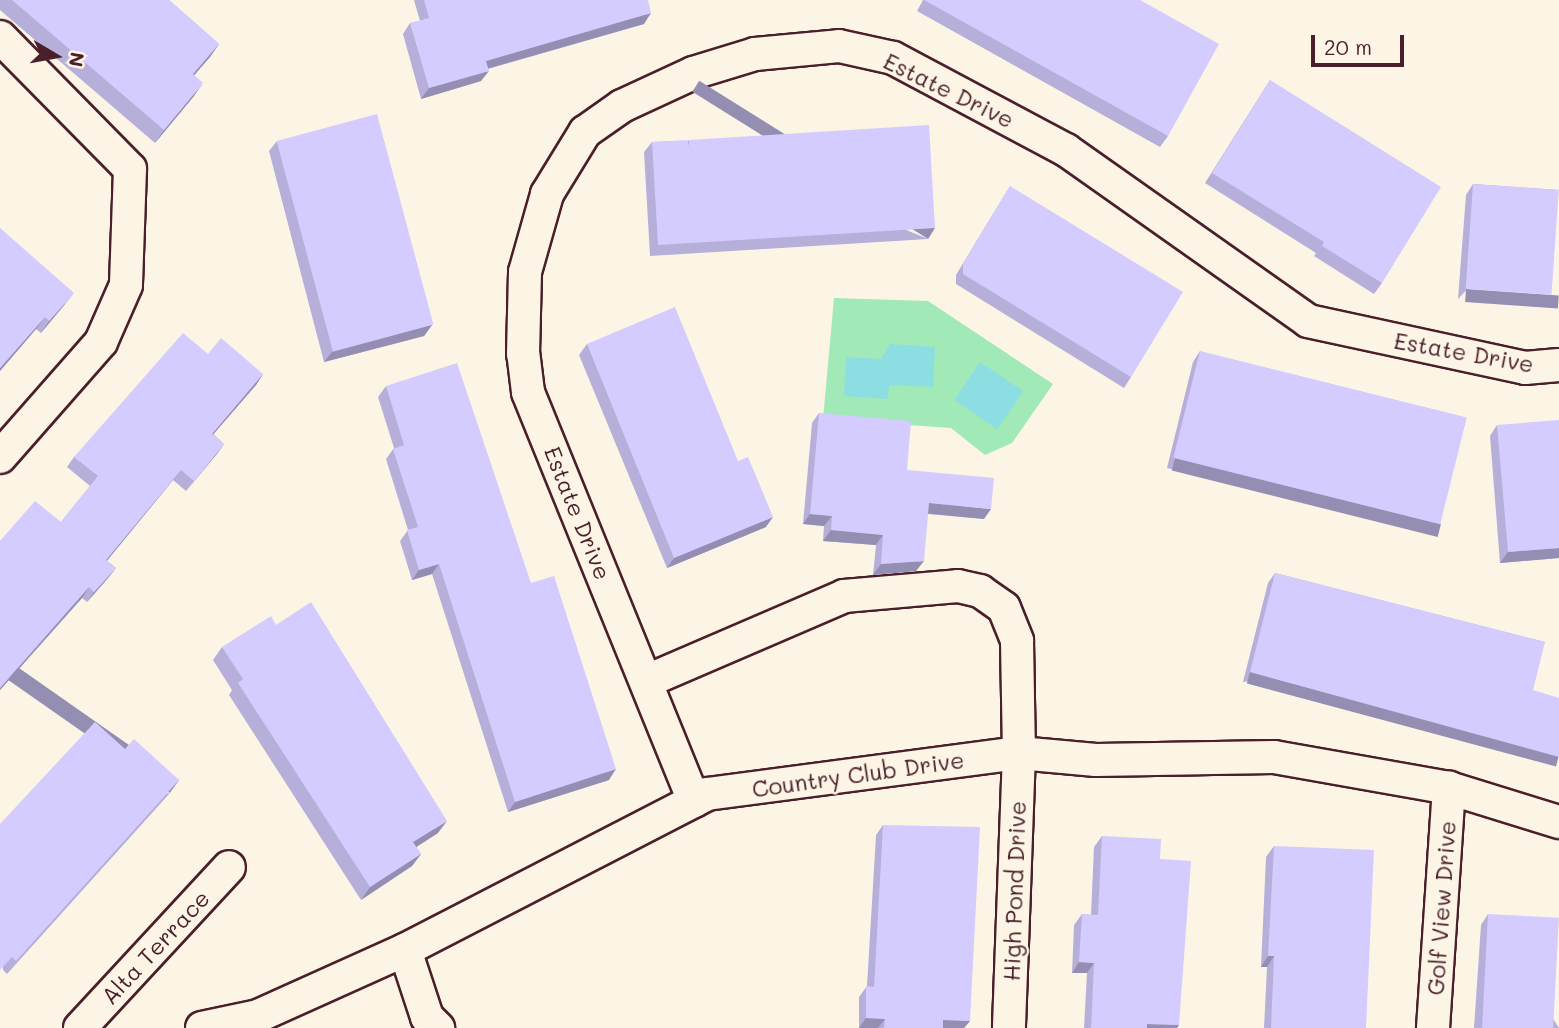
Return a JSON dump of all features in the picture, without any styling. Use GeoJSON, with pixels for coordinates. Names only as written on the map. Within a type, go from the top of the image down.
{"type":"FeatureCollection","features":[{"type":"Feature","properties":{"kind":"street"},"geometry":{"type":"LineString","coordinates":[[0,37],[130,169],[126,285],[101,342],[0,457]]}},
{"type":"Feature","properties":{"kind":"street","name":"Estate Drive"},"geometry":{"type":"LineString","coordinates":[[694,801],[528,392],[523,354],[525,272],[547,194],[585,132],[622,106],[693,73],[755,54],[807,46],[839,46],[893,58],[1066,150],[1308,321],[1525,368],[1559,365]]}},
{"type":"Feature","properties":{"kind":"street"},"geometry":{"type":"LineString","coordinates":[[646,681],[844,596],[958,586],[980,591],[1004,608],[1017,641],[1019,753]]}},
{"type":"Feature","properties":{"kind":"street","name":"Country Club Drive"},"geometry":{"type":"LineString","coordinates":[[202,1028],[258,1016],[405,950],[707,794],[1019,753],[1097,760],[1274,757],[1449,788],[1559,822]]}},
{"type":"Feature","properties":{"kind":"street","name":"High Pond Drive"},"geometry":{"type":"LineString","coordinates":[[1009,1028],[1019,753]]}},
{"type":"Feature","properties":{"kind":"street","name":"Golf View Drive"},"geometry":{"type":"LineString","coordinates":[[1433,1028],[1449,788]]}},
{"type":"Feature","properties":{"kind":"street","name":"Alta Terrace"},"geometry":{"type":"LineString","coordinates":[[80,1028],[229,867]]}},
{"type":"Feature","properties":{"kind":"street"},"geometry":{"type":"LineString","coordinates":[[405,950],[427,1017],[438,1028]]}},
{"type":"Feature","properties":{"kind":"green space"},"geometry":{"type":"Polygon","coordinates":[[[834,298],[928,301],[1053,384],[1012,443],[985,455],[951,428],[823,419],[834,298]]]}},
{"type":"Feature","properties":{"kind":"water"},"geometry":{"type":"Polygon","coordinates":[[[890,344],[935,347],[933,387],[889,385],[888,399],[844,396],[846,357],[881,359],[890,344]]]}},
{"type":"Feature","properties":{"kind":"water"},"geometry":{"type":"Polygon","coordinates":[[[980,362],[1023,391],[997,429],[954,400],[980,362]]]}},
{"type":"Feature","properties":{"kind":"building"},"geometry":{"type":"Polygon","coordinates":[[[12,0],[169,0],[219,44],[193,74],[203,83],[164,130],[12,0]]]}},
{"type":"Feature","properties":{"kind":"building"},"geometry":{"type":"Polygon","coordinates":[[[424,0],[648,0],[651,13],[486,61],[489,71],[429,88],[410,23],[429,18],[424,0]]]}},
{"type":"Feature","properties":{"kind":"building"},"geometry":{"type":"Polygon","coordinates":[[[924,0],[1140,0],[1219,44],[1168,136],[924,0]]]}},
{"type":"Feature","properties":{"kind":"building"},"geometry":{"type":"Polygon","coordinates":[[[1270,80],[1441,187],[1382,283],[1322,246],[1324,242],[1212,173],[1270,80]]]}},
{"type":"Feature","properties":{"kind":"building"},"geometry":{"type":"Polygon","coordinates":[[[377,114],[433,325],[333,351],[277,141],[377,114]]]}},
{"type":"Feature","properties":{"kind":"building"},"geometry":{"type":"Polygon","coordinates":[[[929,125],[935,228],[658,245],[652,142],[687,140],[689,146],[689,140],[929,125]]]}},
{"type":"Feature","properties":{"kind":"building"},"geometry":{"type":"Polygon","coordinates":[[[1473,184],[1559,190],[1551,295],[1466,289],[1473,184]]]}},
{"type":"Feature","properties":{"kind":"building"},"geometry":{"type":"Polygon","coordinates":[[[1010,186],[1183,292],[1131,377],[963,274],[963,264],[1010,186]]]}},
{"type":"Feature","properties":{"kind":"building"},"geometry":{"type":"Polygon","coordinates":[[[0,228],[74,293],[49,321],[45,317],[0,368],[0,228]]]}},
{"type":"Feature","properties":{"kind":"building"},"geometry":{"type":"Polygon","coordinates":[[[675,307],[738,461],[748,457],[773,517],[674,558],[587,344],[675,307]]]}},
{"type":"Feature","properties":{"kind":"building"},"geometry":{"type":"Polygon","coordinates":[[[183,333],[208,354],[221,338],[263,374],[212,434],[224,444],[194,481],[181,470],[106,560],[116,568],[94,592],[89,587],[0,688],[0,541],[35,501],[61,522],[98,476],[74,457],[183,333]]]}},
{"type":"Feature","properties":{"kind":"building"},"geometry":{"type":"Polygon","coordinates":[[[1200,351],[1467,418],[1440,524],[1173,458],[1200,351]]]}},
{"type":"Feature","properties":{"kind":"building"},"geometry":{"type":"Polygon","coordinates":[[[457,363],[531,583],[554,576],[616,769],[515,802],[439,564],[419,570],[407,530],[418,527],[393,449],[404,445],[386,386],[457,363]]]}},
{"type":"Feature","properties":{"kind":"building"},"geometry":{"type":"Polygon","coordinates":[[[819,413],[911,421],[907,470],[994,478],[991,509],[929,503],[924,561],[881,564],[883,535],[831,530],[832,516],[810,514],[819,413]]]}},
{"type":"Feature","properties":{"kind":"building"},"geometry":{"type":"Polygon","coordinates":[[[1559,420],[1559,548],[1508,552],[1497,425],[1559,420]]]}},
{"type":"Feature","properties":{"kind":"building"},"geometry":{"type":"Polygon","coordinates":[[[1275,573],[1545,642],[1533,690],[1559,698],[1559,757],[1250,672],[1275,573]]]}},
{"type":"Feature","properties":{"kind":"building"},"geometry":{"type":"Polygon","coordinates":[[[311,602],[447,821],[413,842],[421,854],[370,887],[238,683],[243,679],[222,647],[271,616],[276,625],[311,602]]]}},
{"type":"Feature","properties":{"kind":"building"},"geometry":{"type":"Polygon","coordinates":[[[95,722],[125,749],[134,739],[179,780],[16,961],[12,957],[0,970],[0,824],[95,722]]]}},
{"type":"Feature","properties":{"kind":"building"},"geometry":{"type":"Polygon","coordinates":[[[883,825],[980,827],[970,1021],[943,1020],[943,1028],[884,1028],[885,1019],[866,1018],[866,986],[874,987],[883,825]]]}},
{"type":"Feature","properties":{"kind":"building"},"geometry":{"type":"Polygon","coordinates":[[[1102,836],[1161,839],[1160,859],[1191,861],[1179,1025],[1091,1028],[1094,963],[1079,962],[1082,914],[1098,915],[1102,836]]]}},
{"type":"Feature","properties":{"kind":"building"},"geometry":{"type":"Polygon","coordinates":[[[1274,846],[1374,850],[1366,1028],[1271,1028],[1274,956],[1268,956],[1274,846]]]}},
{"type":"Feature","properties":{"kind":"building"},"geometry":{"type":"Polygon","coordinates":[[[1488,914],[1559,918],[1553,1028],[1482,1028],[1488,914]]]}}]}
